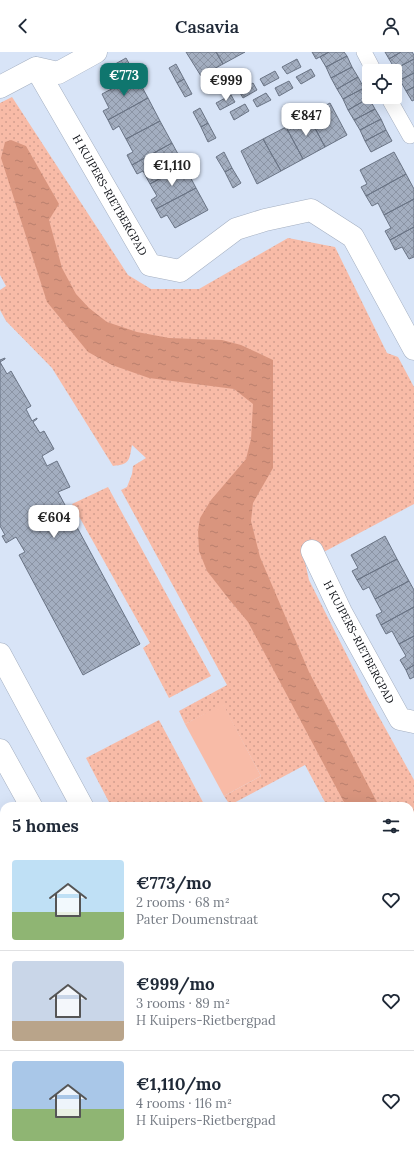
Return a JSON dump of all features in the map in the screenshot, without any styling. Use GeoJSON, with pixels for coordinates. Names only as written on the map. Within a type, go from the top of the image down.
{"type":"FeatureCollection","features":[{"type":"Feature","properties":{"kind":"street"},"geometry":{"type":"LineString","coordinates":[[0,87],[36,68],[58,73],[96,52]]}},
{"type":"Feature","properties":{"kind":"street","name":"H KUIPERS-RIETBERGPAD"},"geometry":{"type":"LineString","coordinates":[[36,68],[150,265],[180,271],[236,229],[265,220],[311,210],[353,237],[414,349]]}},
{"type":"Feature","properties":{"kind":"street","name":"H KUIPERS-RIETBERGPAD"},"geometry":{"type":"LineString","coordinates":[[312,551],[341,612],[400,719],[414,722]]}},
{"type":"Feature","properties":{"kind":"street"},"geometry":{"type":"LineString","coordinates":[[0,654],[80,802]]}},
{"type":"Feature","properties":{"kind":"street"},"geometry":{"type":"LineString","coordinates":[[0,750],[29,802]]}},
{"type":"Feature","properties":{"kind":"lane"},"geometry":{"type":"LineString","coordinates":[[364,52],[370,64]]}},
{"type":"Feature","properties":{"kind":"lane"},"geometry":{"type":"LineString","coordinates":[[392,104],[410,136]]}},
{"type":"Feature","properties":{"kind":"green space"},"geometry":{"type":"Polygon","coordinates":[[[12,97],[128,275],[151,289],[199,289],[288,238],[335,247],[387,353],[398,357],[414,387],[414,504],[305,562],[309,580],[368,697],[414,780],[414,802],[325,802],[305,765],[236,802],[228,802],[224,796],[261,776],[223,705],[185,724],[179,711],[227,685],[121,490],[127,487],[132,474],[133,466],[146,458],[132,445],[128,461],[123,464],[113,466],[52,368],[6,321],[0,310],[0,290],[6,286],[0,275],[0,103],[12,97]]]}},
{"type":"Feature","properties":{"kind":"green space"},"geometry":{"type":"Polygon","coordinates":[[[108,487],[211,676],[169,698],[143,648],[150,643],[72,504],[108,487]]]}},
{"type":"Feature","properties":{"kind":"green space"},"geometry":{"type":"Polygon","coordinates":[[[223,704],[261,776],[224,796],[185,724],[223,704]]]}},
{"type":"Feature","properties":{"kind":"green space"},"geometry":{"type":"Polygon","coordinates":[[[159,720],[203,802],[109,802],[86,758],[159,720]]]}},
{"type":"Feature","properties":{"kind":"water"},"geometry":{"type":"Polygon","coordinates":[[[11,140],[26,146],[59,204],[49,220],[62,268],[76,294],[89,308],[107,322],[137,332],[169,338],[222,340],[241,345],[273,360],[273,468],[253,503],[251,521],[260,557],[309,672],[377,802],[344,802],[248,622],[207,571],[199,551],[198,531],[200,518],[211,500],[246,459],[251,439],[253,404],[234,389],[149,378],[112,365],[88,352],[47,302],[1,158],[5,142],[11,140]]]}},
{"type":"Feature","properties":{"kind":"building"},"geometry":{"type":"Polygon","coordinates":[[[186,52],[216,52],[223,64],[201,76],[186,52]]]}},
{"type":"Feature","properties":{"kind":"building"},"geometry":{"type":"Polygon","coordinates":[[[216,52],[245,52],[223,64],[216,52]]]}},
{"type":"Feature","properties":{"kind":"building"},"geometry":{"type":"Polygon","coordinates":[[[312,52],[329,52],[316,59],[312,52]]]}},
{"type":"Feature","properties":{"kind":"building"},"geometry":{"type":"Polygon","coordinates":[[[329,52],[344,52],[347,56],[326,67],[320,57],[329,52]]]}},
{"type":"Feature","properties":{"kind":"building"},"geometry":{"type":"Polygon","coordinates":[[[385,52],[401,52],[389,59],[385,52]]]}},
{"type":"Feature","properties":{"kind":"building"},"geometry":{"type":"Polygon","coordinates":[[[401,52],[412,52],[414,55],[414,59],[402,65],[402,64],[392,64],[389,59],[401,52]]]}},
{"type":"Feature","properties":{"kind":"building"},"geometry":{"type":"Polygon","coordinates":[[[347,56],[352,67],[331,78],[326,67],[347,56]]]}},
{"type":"Feature","properties":{"kind":"building"},"geometry":{"type":"Polygon","coordinates":[[[126,58],[136,76],[118,86],[108,68],[126,58]]]}},
{"type":"Feature","properties":{"kind":"building"},"geometry":{"type":"Polygon","coordinates":[[[297,59],[301,67],[287,74],[282,67],[297,59]]]}},
{"type":"Feature","properties":{"kind":"building"},"geometry":{"type":"Polygon","coordinates":[[[414,59],[414,73],[402,79],[402,65],[414,59]]]}},
{"type":"Feature","properties":{"kind":"building"},"geometry":{"type":"Polygon","coordinates":[[[176,64],[184,79],[177,83],[169,68],[176,64]]]}},
{"type":"Feature","properties":{"kind":"building"},"geometry":{"type":"Polygon","coordinates":[[[352,67],[358,77],[337,89],[331,78],[352,67]]]}},
{"type":"Feature","properties":{"kind":"building"},"geometry":{"type":"Polygon","coordinates":[[[311,69],[315,76],[301,84],[296,77],[311,69]]]}},
{"type":"Feature","properties":{"kind":"building"},"geometry":{"type":"Polygon","coordinates":[[[275,71],[279,78],[264,86],[260,79],[275,71]]]}},
{"type":"Feature","properties":{"kind":"building"},"geometry":{"type":"Polygon","coordinates":[[[414,73],[414,87],[406,91],[402,84],[402,79],[414,73]]]}},
{"type":"Feature","properties":{"kind":"building"},"geometry":{"type":"Polygon","coordinates":[[[136,76],[148,98],[108,120],[103,111],[109,108],[102,94],[136,76]]]}},
{"type":"Feature","properties":{"kind":"building"},"geometry":{"type":"Polygon","coordinates":[[[358,77],[362,84],[362,89],[343,99],[337,89],[358,77]]]}},
{"type":"Feature","properties":{"kind":"building"},"geometry":{"type":"Polygon","coordinates":[[[184,79],[192,94],[185,97],[177,83],[184,79]]]}},
{"type":"Feature","properties":{"kind":"building"},"geometry":{"type":"Polygon","coordinates":[[[289,81],[293,88],[279,96],[275,88],[289,81]]]}},
{"type":"Feature","properties":{"kind":"building"},"geometry":{"type":"Polygon","coordinates":[[[253,83],[257,90],[243,98],[239,91],[253,83]]]}},
{"type":"Feature","properties":{"kind":"building"},"geometry":{"type":"Polygon","coordinates":[[[414,87],[414,100],[412,101],[406,91],[414,87]]]}},
{"type":"Feature","properties":{"kind":"building"},"geometry":{"type":"Polygon","coordinates":[[[362,89],[362,102],[348,110],[343,99],[362,89]]]}},
{"type":"Feature","properties":{"kind":"building"},"geometry":{"type":"Polygon","coordinates":[[[266,93],[271,100],[257,107],[253,100],[266,93]]]}},
{"type":"Feature","properties":{"kind":"building"},"geometry":{"type":"Polygon","coordinates":[[[231,95],[235,102],[220,110],[216,103],[231,95]]]}},
{"type":"Feature","properties":{"kind":"building"},"geometry":{"type":"Polygon","coordinates":[[[148,98],[160,121],[126,139],[119,126],[113,130],[108,120],[148,98]]]}},
{"type":"Feature","properties":{"kind":"building"},"geometry":{"type":"Polygon","coordinates":[[[362,102],[362,104],[372,104],[375,109],[354,120],[348,110],[362,102]]]}},
{"type":"Feature","properties":{"kind":"building"},"geometry":{"type":"Polygon","coordinates":[[[330,103],[347,135],[325,147],[308,115],[330,103]]]}},
{"type":"Feature","properties":{"kind":"building"},"geometry":{"type":"Polygon","coordinates":[[[245,104],[249,111],[234,120],[230,112],[245,104]]]}},
{"type":"Feature","properties":{"kind":"building"},"geometry":{"type":"Polygon","coordinates":[[[200,108],[208,123],[201,127],[193,112],[200,108]]]}},
{"type":"Feature","properties":{"kind":"building"},"geometry":{"type":"Polygon","coordinates":[[[375,109],[381,119],[360,130],[354,120],[375,109]]]}},
{"type":"Feature","properties":{"kind":"building"},"geometry":{"type":"Polygon","coordinates":[[[308,115],[325,147],[303,159],[286,127],[308,115]]]}},
{"type":"Feature","properties":{"kind":"building"},"geometry":{"type":"Polygon","coordinates":[[[381,119],[386,130],[365,141],[360,130],[381,119]]]}},
{"type":"Feature","properties":{"kind":"building"},"geometry":{"type":"Polygon","coordinates":[[[160,121],[172,143],[132,165],[127,155],[133,152],[126,139],[160,121]]]}},
{"type":"Feature","properties":{"kind":"building"},"geometry":{"type":"Polygon","coordinates":[[[208,123],[216,138],[208,142],[201,127],[208,123]]]}},
{"type":"Feature","properties":{"kind":"building"},"geometry":{"type":"Polygon","coordinates":[[[286,127],[303,159],[281,171],[263,139],[286,127]]]}},
{"type":"Feature","properties":{"kind":"building"},"geometry":{"type":"Polygon","coordinates":[[[386,130],[392,141],[371,152],[365,141],[386,130]]]}},
{"type":"Feature","properties":{"kind":"building"},"geometry":{"type":"Polygon","coordinates":[[[263,139],[281,171],[257,184],[241,151],[263,139]]]}},
{"type":"Feature","properties":{"kind":"building"},"geometry":{"type":"Polygon","coordinates":[[[172,143],[184,165],[150,184],[143,171],[137,174],[132,165],[172,143]]]}},
{"type":"Feature","properties":{"kind":"building"},"geometry":{"type":"Polygon","coordinates":[[[224,152],[232,168],[225,172],[216,157],[224,152]]]}},
{"type":"Feature","properties":{"kind":"building"},"geometry":{"type":"Polygon","coordinates":[[[394,152],[406,174],[366,196],[361,187],[367,184],[360,170],[394,152]]]}},
{"type":"Feature","properties":{"kind":"building"},"geometry":{"type":"Polygon","coordinates":[[[184,165],[196,188],[156,209],[151,200],[157,196],[150,184],[184,165]]]}},
{"type":"Feature","properties":{"kind":"building"},"geometry":{"type":"Polygon","coordinates":[[[232,168],[241,183],[233,188],[225,172],[232,168]]]}},
{"type":"Feature","properties":{"kind":"building"},"geometry":{"type":"Polygon","coordinates":[[[406,174],[414,189],[414,199],[384,215],[378,203],[372,206],[366,196],[406,174]]]}},
{"type":"Feature","properties":{"kind":"building"},"geometry":{"type":"Polygon","coordinates":[[[196,188],[208,210],[175,228],[167,215],[161,218],[156,209],[196,188]]]}},
{"type":"Feature","properties":{"kind":"building"},"geometry":{"type":"Polygon","coordinates":[[[414,199],[414,227],[390,240],[385,231],[391,228],[384,215],[414,199]]]}},
{"type":"Feature","properties":{"kind":"building"},"geometry":{"type":"Polygon","coordinates":[[[414,227],[414,257],[409,259],[402,247],[395,250],[390,240],[414,227]]]}},
{"type":"Feature","properties":{"kind":"building"},"geometry":{"type":"Polygon","coordinates":[[[0,362],[7,374],[11,371],[31,406],[26,409],[32,421],[37,418],[33,422],[40,433],[44,431],[54,449],[42,456],[47,466],[57,461],[70,487],[58,492],[140,644],[83,675],[19,555],[25,552],[16,537],[6,543],[2,536],[5,535],[0,526],[0,362]]]}},
{"type":"Feature","properties":{"kind":"building"},"geometry":{"type":"Polygon","coordinates":[[[385,536],[397,559],[357,580],[352,571],[358,568],[351,555],[385,536]]]}},
{"type":"Feature","properties":{"kind":"building"},"geometry":{"type":"Polygon","coordinates":[[[397,559],[409,581],[375,599],[369,587],[363,590],[357,580],[397,559]]]}},
{"type":"Feature","properties":{"kind":"building"},"geometry":{"type":"Polygon","coordinates":[[[409,581],[414,590],[414,607],[381,625],[376,615],[382,612],[375,599],[409,581]]]}},
{"type":"Feature","properties":{"kind":"building"},"geometry":{"type":"Polygon","coordinates":[[[414,607],[414,636],[399,644],[392,631],[386,634],[381,625],[414,607]]]}},
{"type":"Feature","properties":{"kind":"building"},"geometry":{"type":"Polygon","coordinates":[[[414,636],[414,665],[406,670],[400,660],[406,656],[399,644],[414,636]]]}},
{"type":"Feature","properties":{"kind":"building"},"geometry":{"type":"Polygon","coordinates":[[[414,665],[414,677],[410,679],[406,670],[414,665]]]}}]}
